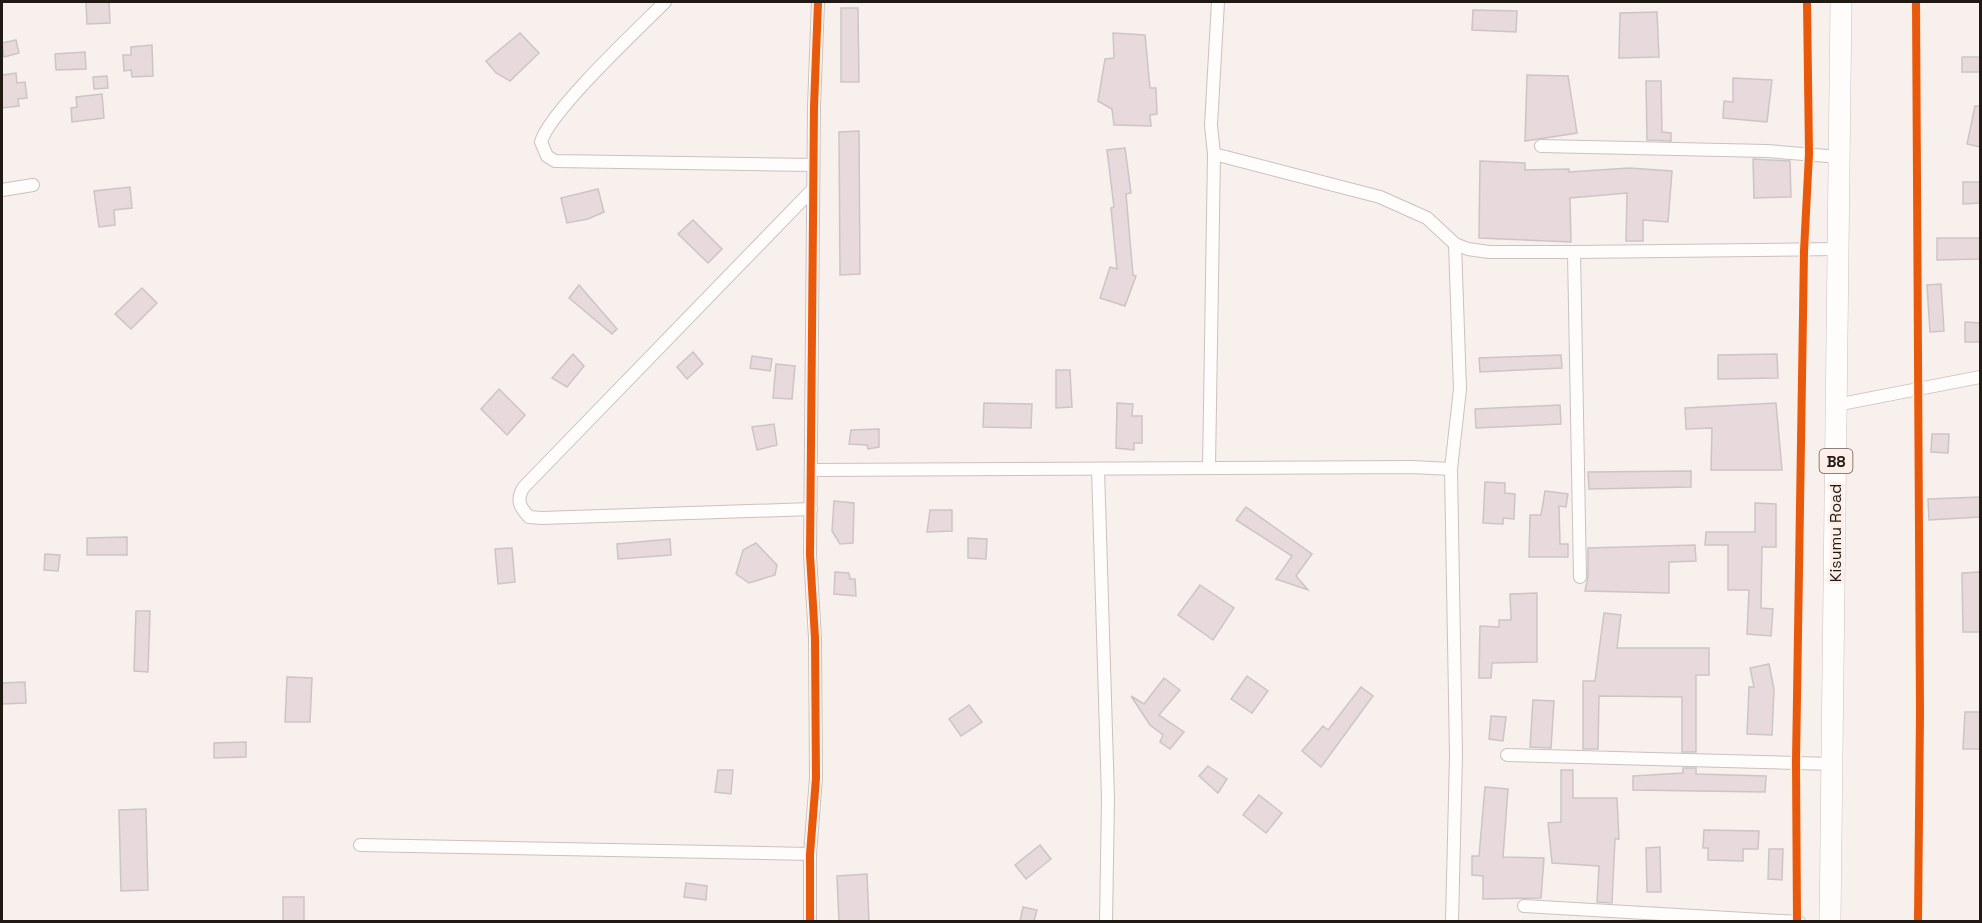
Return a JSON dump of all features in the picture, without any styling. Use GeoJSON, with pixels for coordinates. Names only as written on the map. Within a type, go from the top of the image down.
{"type":"FeatureCollection","features":[{"type":"Feature","properties":{"kind":"highway","name":"Kisumu Road"},"geometry":{"type":"LineString","coordinates":[[1830,921],[1841,2]]}},
{"type":"Feature","properties":{"kind":"street"},"geometry":{"type":"LineString","coordinates":[[665,2],[609,58],[549,126],[542,141],[547,156],[555,161],[813,165]]}},
{"type":"Feature","properties":{"kind":"street"},"geometry":{"type":"LineString","coordinates":[[810,921],[810,854],[816,778],[811,470],[813,165],[818,2]]}},
{"type":"Feature","properties":{"kind":"street"},"geometry":{"type":"LineString","coordinates":[[1209,468],[1214,154],[1211,125],[1218,2]]}},
{"type":"Feature","properties":{"kind":"street"},"geometry":{"type":"LineString","coordinates":[[1541,146],[1767,151],[1840,157]]}},
{"type":"Feature","properties":{"kind":"street"},"geometry":{"type":"LineString","coordinates":[[1214,154],[1380,197],[1427,218],[1455,244],[1468,249],[1489,252],[1838,249]]}},
{"type":"Feature","properties":{"kind":"street"},"geometry":{"type":"LineString","coordinates":[[2,190],[33,185]]}},
{"type":"Feature","properties":{"kind":"street"},"geometry":{"type":"LineString","coordinates":[[811,509],[542,518],[529,517],[519,504],[518,497],[523,488],[813,189]]}},
{"type":"Feature","properties":{"kind":"street"},"geometry":{"type":"LineString","coordinates":[[1452,921],[1456,755],[1451,469],[1460,389],[1455,244]]}},
{"type":"Feature","properties":{"kind":"street"},"geometry":{"type":"LineString","coordinates":[[1574,252],[1580,577]]}},
{"type":"Feature","properties":{"kind":"street"},"geometry":{"type":"LineString","coordinates":[[1836,405],[1980,377]]}},
{"type":"Feature","properties":{"kind":"street"},"geometry":{"type":"LineString","coordinates":[[811,470],[1412,467],[1451,469]]}},
{"type":"Feature","properties":{"kind":"street"},"geometry":{"type":"LineString","coordinates":[[1098,469],[1108,798],[1106,921]]}},
{"type":"Feature","properties":{"kind":"street"},"geometry":{"type":"LineString","coordinates":[[1507,755],[1833,764]]}},
{"type":"Feature","properties":{"kind":"street"},"geometry":{"type":"LineString","coordinates":[[360,844],[810,854]]}},
{"type":"Feature","properties":{"kind":"street"},"geometry":{"type":"LineString","coordinates":[[1524,906],[1799,921]]}},
{"type":"Feature","properties":{"kind":"building"},"geometry":{"type":"Polygon","coordinates":[[[86,2],[109,2],[110,23],[87,24],[86,2]]]}},
{"type":"Feature","properties":{"kind":"building"},"geometry":{"type":"Polygon","coordinates":[[[841,8],[858,8],[859,82],[841,82],[841,8]]]}},
{"type":"Feature","properties":{"kind":"building"},"geometry":{"type":"Polygon","coordinates":[[[1473,10],[1517,11],[1516,32],[1472,30],[1473,10]]]}},
{"type":"Feature","properties":{"kind":"building"},"geometry":{"type":"Polygon","coordinates":[[[1657,12],[1659,57],[1619,58],[1620,13],[1657,12]]]}},
{"type":"Feature","properties":{"kind":"building"},"geometry":{"type":"Polygon","coordinates":[[[520,33],[539,53],[510,81],[496,73],[486,61],[520,33]]]}},
{"type":"Feature","properties":{"kind":"building"},"geometry":{"type":"Polygon","coordinates":[[[1113,33],[1145,35],[1150,88],[1156,88],[1157,114],[1150,115],[1151,126],[1114,125],[1112,109],[1098,101],[1105,59],[1114,58],[1113,33]]]}},
{"type":"Feature","properties":{"kind":"building"},"geometry":{"type":"Polygon","coordinates":[[[16,40],[19,53],[4,57],[2,43],[16,40]]]}},
{"type":"Feature","properties":{"kind":"building"},"geometry":{"type":"Polygon","coordinates":[[[152,45],[153,76],[132,77],[131,70],[124,71],[123,55],[131,55],[131,47],[152,45]]]}},
{"type":"Feature","properties":{"kind":"building"},"geometry":{"type":"Polygon","coordinates":[[[85,52],[86,69],[56,70],[55,54],[85,52]]]}},
{"type":"Feature","properties":{"kind":"building"},"geometry":{"type":"Polygon","coordinates":[[[1962,57],[1980,57],[1980,72],[1962,72],[1962,57]]]}},
{"type":"Feature","properties":{"kind":"building"},"geometry":{"type":"Polygon","coordinates":[[[16,73],[17,83],[25,82],[27,98],[18,99],[19,106],[2,108],[2,75],[16,73]]]}},
{"type":"Feature","properties":{"kind":"building"},"geometry":{"type":"Polygon","coordinates":[[[1527,75],[1568,76],[1577,133],[1525,141],[1527,75]]]}},
{"type":"Feature","properties":{"kind":"building"},"geometry":{"type":"Polygon","coordinates":[[[107,76],[108,88],[94,89],[93,77],[107,76]]]}},
{"type":"Feature","properties":{"kind":"building"},"geometry":{"type":"Polygon","coordinates":[[[1733,78],[1772,80],[1767,122],[1723,118],[1724,101],[1733,102],[1733,78]]]}},
{"type":"Feature","properties":{"kind":"building"},"geometry":{"type":"Polygon","coordinates":[[[1646,81],[1661,81],[1662,132],[1671,133],[1671,141],[1647,140],[1646,81]]]}},
{"type":"Feature","properties":{"kind":"building"},"geometry":{"type":"Polygon","coordinates":[[[102,94],[104,118],[72,122],[71,108],[77,107],[76,97],[102,94]]]}},
{"type":"Feature","properties":{"kind":"building"},"geometry":{"type":"Polygon","coordinates":[[[1975,106],[1980,106],[1980,147],[1967,144],[1975,106]]]}},
{"type":"Feature","properties":{"kind":"building"},"geometry":{"type":"Polygon","coordinates":[[[859,131],[860,274],[840,275],[839,132],[859,131]]]}},
{"type":"Feature","properties":{"kind":"building"},"geometry":{"type":"Polygon","coordinates":[[[1125,148],[1131,193],[1126,194],[1133,275],[1136,276],[1125,306],[1100,298],[1110,267],[1117,269],[1111,208],[1114,207],[1107,150],[1125,148]]]}},
{"type":"Feature","properties":{"kind":"building"},"geometry":{"type":"Polygon","coordinates":[[[1753,159],[1790,161],[1791,197],[1754,198],[1753,159]]]}},
{"type":"Feature","properties":{"kind":"building"},"geometry":{"type":"Polygon","coordinates":[[[1480,161],[1525,163],[1525,170],[1569,169],[1569,172],[1629,168],[1672,171],[1668,222],[1643,220],[1643,241],[1626,241],[1627,193],[1570,198],[1571,242],[1479,238],[1480,161]]]}},
{"type":"Feature","properties":{"kind":"building"},"geometry":{"type":"Polygon","coordinates":[[[1963,182],[1980,182],[1980,203],[1963,204],[1963,182]]]}},
{"type":"Feature","properties":{"kind":"building"},"geometry":{"type":"Polygon","coordinates":[[[130,187],[132,208],[114,210],[115,225],[99,227],[94,191],[130,187]]]}},
{"type":"Feature","properties":{"kind":"building"},"geometry":{"type":"Polygon","coordinates":[[[598,189],[604,212],[588,219],[567,223],[561,198],[598,189]]]}},
{"type":"Feature","properties":{"kind":"building"},"geometry":{"type":"Polygon","coordinates":[[[693,220],[722,249],[708,263],[678,234],[693,220]]]}},
{"type":"Feature","properties":{"kind":"building"},"geometry":{"type":"Polygon","coordinates":[[[1937,238],[1980,238],[1980,259],[1937,260],[1937,238]]]}},
{"type":"Feature","properties":{"kind":"building"},"geometry":{"type":"Polygon","coordinates":[[[1941,284],[1944,331],[1930,332],[1927,285],[1941,284]]]}},
{"type":"Feature","properties":{"kind":"building"},"geometry":{"type":"Polygon","coordinates":[[[579,285],[617,329],[612,334],[569,298],[579,285]]]}},
{"type":"Feature","properties":{"kind":"building"},"geometry":{"type":"Polygon","coordinates":[[[142,288],[157,303],[131,329],[115,314],[142,288]]]}},
{"type":"Feature","properties":{"kind":"building"},"geometry":{"type":"Polygon","coordinates":[[[1965,322],[1980,323],[1980,342],[1965,342],[1965,322]]]}},
{"type":"Feature","properties":{"kind":"building"},"geometry":{"type":"Polygon","coordinates":[[[693,352],[703,364],[687,379],[677,367],[693,352]]]}},
{"type":"Feature","properties":{"kind":"building"},"geometry":{"type":"Polygon","coordinates":[[[573,354],[584,366],[567,387],[552,378],[573,354]]]}},
{"type":"Feature","properties":{"kind":"building"},"geometry":{"type":"Polygon","coordinates":[[[1777,354],[1778,378],[1718,379],[1718,355],[1777,354]]]}},
{"type":"Feature","properties":{"kind":"building"},"geometry":{"type":"Polygon","coordinates":[[[1561,355],[1562,368],[1480,372],[1479,358],[1561,355]]]}},
{"type":"Feature","properties":{"kind":"building"},"geometry":{"type":"Polygon","coordinates":[[[752,356],[772,359],[770,371],[750,368],[752,356]]]}},
{"type":"Feature","properties":{"kind":"building"},"geometry":{"type":"Polygon","coordinates":[[[776,364],[795,366],[792,399],[773,398],[776,364]]]}},
{"type":"Feature","properties":{"kind":"building"},"geometry":{"type":"Polygon","coordinates":[[[1056,370],[1070,370],[1072,407],[1056,408],[1056,370]]]}},
{"type":"Feature","properties":{"kind":"building"},"geometry":{"type":"Polygon","coordinates":[[[499,389],[525,415],[507,435],[481,409],[499,389]]]}},
{"type":"Feature","properties":{"kind":"building"},"geometry":{"type":"Polygon","coordinates":[[[984,403],[1032,404],[1031,428],[983,427],[984,403]]]}},
{"type":"Feature","properties":{"kind":"building"},"geometry":{"type":"Polygon","coordinates":[[[1117,403],[1133,404],[1132,416],[1142,416],[1142,443],[1134,443],[1134,450],[1116,448],[1117,403]]]}},
{"type":"Feature","properties":{"kind":"building"},"geometry":{"type":"Polygon","coordinates":[[[1776,403],[1782,470],[1711,470],[1712,428],[1686,429],[1685,408],[1776,403]]]}},
{"type":"Feature","properties":{"kind":"building"},"geometry":{"type":"Polygon","coordinates":[[[1560,405],[1561,424],[1476,428],[1475,409],[1560,405]]]}},
{"type":"Feature","properties":{"kind":"building"},"geometry":{"type":"Polygon","coordinates":[[[774,424],[777,445],[757,450],[752,427],[774,424]]]}},
{"type":"Feature","properties":{"kind":"building"},"geometry":{"type":"Polygon","coordinates":[[[879,429],[879,447],[868,449],[867,445],[849,444],[851,430],[879,429]]]}},
{"type":"Feature","properties":{"kind":"building"},"geometry":{"type":"Polygon","coordinates":[[[1932,434],[1949,434],[1948,453],[1931,452],[1932,434]]]}},
{"type":"Feature","properties":{"kind":"building"},"geometry":{"type":"Polygon","coordinates":[[[1691,471],[1691,487],[1589,489],[1588,472],[1691,471]]]}},
{"type":"Feature","properties":{"kind":"building"},"geometry":{"type":"Polygon","coordinates":[[[1485,482],[1505,483],[1505,493],[1515,494],[1514,519],[1503,518],[1503,524],[1483,523],[1485,482]]]}},
{"type":"Feature","properties":{"kind":"building"},"geometry":{"type":"Polygon","coordinates":[[[1545,491],[1568,494],[1566,507],[1559,506],[1560,544],[1568,544],[1568,557],[1529,557],[1530,515],[1541,515],[1545,491]]]}},
{"type":"Feature","properties":{"kind":"building"},"geometry":{"type":"Polygon","coordinates":[[[1980,497],[1980,517],[1929,520],[1928,499],[1980,497]]]}},
{"type":"Feature","properties":{"kind":"building"},"geometry":{"type":"Polygon","coordinates":[[[834,501],[854,503],[853,543],[840,544],[832,531],[834,501]]]}},
{"type":"Feature","properties":{"kind":"building"},"geometry":{"type":"Polygon","coordinates":[[[1755,503],[1776,504],[1776,547],[1762,547],[1761,608],[1773,609],[1771,636],[1747,634],[1749,590],[1728,590],[1728,545],[1705,545],[1706,532],[1755,532],[1755,503]]]}},
{"type":"Feature","properties":{"kind":"building"},"geometry":{"type":"Polygon","coordinates":[[[1246,507],[1312,554],[1296,576],[1308,590],[1276,579],[1292,556],[1236,520],[1246,507]]]}},
{"type":"Feature","properties":{"kind":"building"},"geometry":{"type":"Polygon","coordinates":[[[930,510],[952,510],[952,531],[927,532],[930,510]]]}},
{"type":"Feature","properties":{"kind":"building"},"geometry":{"type":"Polygon","coordinates":[[[127,537],[127,555],[87,555],[87,538],[127,537]]]}},
{"type":"Feature","properties":{"kind":"building"},"geometry":{"type":"Polygon","coordinates":[[[968,538],[987,539],[986,559],[968,558],[968,538]]]}},
{"type":"Feature","properties":{"kind":"building"},"geometry":{"type":"Polygon","coordinates":[[[670,539],[671,555],[618,559],[617,544],[670,539]]]}},
{"type":"Feature","properties":{"kind":"building"},"geometry":{"type":"Polygon","coordinates":[[[756,543],[777,565],[775,575],[749,583],[736,574],[743,550],[756,543]]]}},
{"type":"Feature","properties":{"kind":"building"},"geometry":{"type":"Polygon","coordinates":[[[1695,545],[1696,561],[1669,562],[1669,593],[1585,591],[1588,577],[1588,548],[1695,545]]]}},
{"type":"Feature","properties":{"kind":"building"},"geometry":{"type":"Polygon","coordinates":[[[512,548],[515,582],[498,584],[495,549],[512,548]]]}},
{"type":"Feature","properties":{"kind":"building"},"geometry":{"type":"Polygon","coordinates":[[[45,554],[60,555],[58,571],[44,570],[45,554]]]}},
{"type":"Feature","properties":{"kind":"building"},"geometry":{"type":"Polygon","coordinates":[[[835,572],[849,573],[850,579],[855,579],[856,596],[834,594],[835,572]]]}},
{"type":"Feature","properties":{"kind":"building"},"geometry":{"type":"Polygon","coordinates":[[[1980,572],[1980,632],[1963,632],[1962,573],[1980,572]]]}},
{"type":"Feature","properties":{"kind":"building"},"geometry":{"type":"Polygon","coordinates":[[[1200,585],[1234,608],[1213,640],[1178,615],[1200,585]]]}},
{"type":"Feature","properties":{"kind":"building"},"geometry":{"type":"Polygon","coordinates":[[[1537,593],[1537,662],[1492,663],[1491,678],[1479,678],[1480,626],[1499,627],[1499,620],[1511,620],[1510,594],[1537,593]]]}},
{"type":"Feature","properties":{"kind":"building"},"geometry":{"type":"Polygon","coordinates":[[[136,611],[150,611],[148,672],[134,671],[136,611]]]}},
{"type":"Feature","properties":{"kind":"building"},"geometry":{"type":"Polygon","coordinates":[[[1604,613],[1621,615],[1617,648],[1709,648],[1709,675],[1696,675],[1696,752],[1682,752],[1682,697],[1599,696],[1598,749],[1583,749],[1583,681],[1595,681],[1604,613]]]}},
{"type":"Feature","properties":{"kind":"building"},"geometry":{"type":"Polygon","coordinates":[[[1769,664],[1774,689],[1772,735],[1747,734],[1749,687],[1754,687],[1750,668],[1769,664]]]}},
{"type":"Feature","properties":{"kind":"building"},"geometry":{"type":"Polygon","coordinates":[[[1247,676],[1268,691],[1252,713],[1231,699],[1247,676]]]}},
{"type":"Feature","properties":{"kind":"building"},"geometry":{"type":"Polygon","coordinates":[[[287,677],[312,678],[310,722],[285,722],[287,677]]]}},
{"type":"Feature","properties":{"kind":"building"},"geometry":{"type":"Polygon","coordinates":[[[1164,678],[1180,690],[1159,715],[1184,732],[1170,749],[1160,742],[1163,735],[1150,725],[1131,696],[1144,704],[1164,678]]]}},
{"type":"Feature","properties":{"kind":"building"},"geometry":{"type":"Polygon","coordinates":[[[25,682],[26,703],[2,704],[2,683],[25,682]]]}},
{"type":"Feature","properties":{"kind":"building"},"geometry":{"type":"Polygon","coordinates":[[[1361,687],[1373,696],[1321,767],[1302,751],[1323,726],[1328,730],[1361,687]]]}},
{"type":"Feature","properties":{"kind":"building"},"geometry":{"type":"Polygon","coordinates":[[[1533,700],[1554,701],[1551,748],[1530,747],[1533,700]]]}},
{"type":"Feature","properties":{"kind":"building"},"geometry":{"type":"Polygon","coordinates":[[[969,705],[982,722],[961,736],[949,719],[969,705]]]}},
{"type":"Feature","properties":{"kind":"building"},"geometry":{"type":"Polygon","coordinates":[[[1965,712],[1980,712],[1980,749],[1963,749],[1965,712]]]}},
{"type":"Feature","properties":{"kind":"building"},"geometry":{"type":"Polygon","coordinates":[[[1491,716],[1506,717],[1503,741],[1489,739],[1491,716]]]}},
{"type":"Feature","properties":{"kind":"building"},"geometry":{"type":"Polygon","coordinates":[[[246,742],[246,757],[214,758],[214,743],[246,742]]]}},
{"type":"Feature","properties":{"kind":"building"},"geometry":{"type":"Polygon","coordinates":[[[1208,766],[1227,779],[1218,793],[1199,776],[1208,766]]]}},
{"type":"Feature","properties":{"kind":"building"},"geometry":{"type":"Polygon","coordinates":[[[1683,768],[1696,768],[1696,774],[1766,776],[1765,792],[1633,790],[1633,776],[1683,773],[1683,768]]]}},
{"type":"Feature","properties":{"kind":"building"},"geometry":{"type":"Polygon","coordinates":[[[718,770],[733,770],[731,794],[715,792],[718,770]]]}},
{"type":"Feature","properties":{"kind":"building"},"geometry":{"type":"Polygon","coordinates":[[[1561,770],[1573,770],[1573,798],[1617,798],[1619,839],[1615,839],[1612,903],[1597,902],[1599,866],[1552,863],[1548,823],[1561,822],[1561,770]]]}},
{"type":"Feature","properties":{"kind":"building"},"geometry":{"type":"Polygon","coordinates":[[[1485,787],[1508,789],[1503,857],[1544,858],[1541,898],[1483,899],[1483,876],[1472,875],[1472,856],[1479,856],[1485,787]]]}},
{"type":"Feature","properties":{"kind":"building"},"geometry":{"type":"Polygon","coordinates":[[[1259,795],[1282,813],[1266,833],[1243,815],[1259,795]]]}},
{"type":"Feature","properties":{"kind":"building"},"geometry":{"type":"Polygon","coordinates":[[[146,809],[148,890],[121,891],[119,810],[146,809]]]}},
{"type":"Feature","properties":{"kind":"building"},"geometry":{"type":"Polygon","coordinates":[[[1704,830],[1759,831],[1758,849],[1743,849],[1743,861],[1708,860],[1708,848],[1703,848],[1704,830]]]}},
{"type":"Feature","properties":{"kind":"building"},"geometry":{"type":"Polygon","coordinates":[[[1040,845],[1051,859],[1026,879],[1015,865],[1040,845]]]}},
{"type":"Feature","properties":{"kind":"building"},"geometry":{"type":"Polygon","coordinates":[[[1660,847],[1661,892],[1647,892],[1646,848],[1660,847]]]}},
{"type":"Feature","properties":{"kind":"building"},"geometry":{"type":"Polygon","coordinates":[[[1769,849],[1783,849],[1782,880],[1768,879],[1769,849]]]}},
{"type":"Feature","properties":{"kind":"building"},"geometry":{"type":"Polygon","coordinates":[[[867,874],[869,921],[839,921],[837,876],[867,874]]]}},
{"type":"Feature","properties":{"kind":"building"},"geometry":{"type":"Polygon","coordinates":[[[686,883],[707,886],[706,900],[684,897],[686,883]]]}},
{"type":"Feature","properties":{"kind":"building"},"geometry":{"type":"Polygon","coordinates":[[[283,897],[304,897],[304,921],[283,921],[283,897]]]}},
{"type":"Feature","properties":{"kind":"building"},"geometry":{"type":"Polygon","coordinates":[[[1023,907],[1037,910],[1034,921],[1020,921],[1023,907]]]}},
{"type":"Feature","properties":{"kind":"cycle path"},"geometry":{"type":"LineString","coordinates":[[810,922],[810,854],[816,778],[815,638],[810,555],[814,107],[818,2]]}},
{"type":"Feature","properties":{"kind":"cycle path"},"geometry":{"type":"LineString","coordinates":[[1797,922],[1796,761],[1804,251],[1809,154],[1807,2]]}},
{"type":"Feature","properties":{"kind":"cycle path"},"geometry":{"type":"LineString","coordinates":[[1916,2],[1920,712],[1918,922]]}}]}
